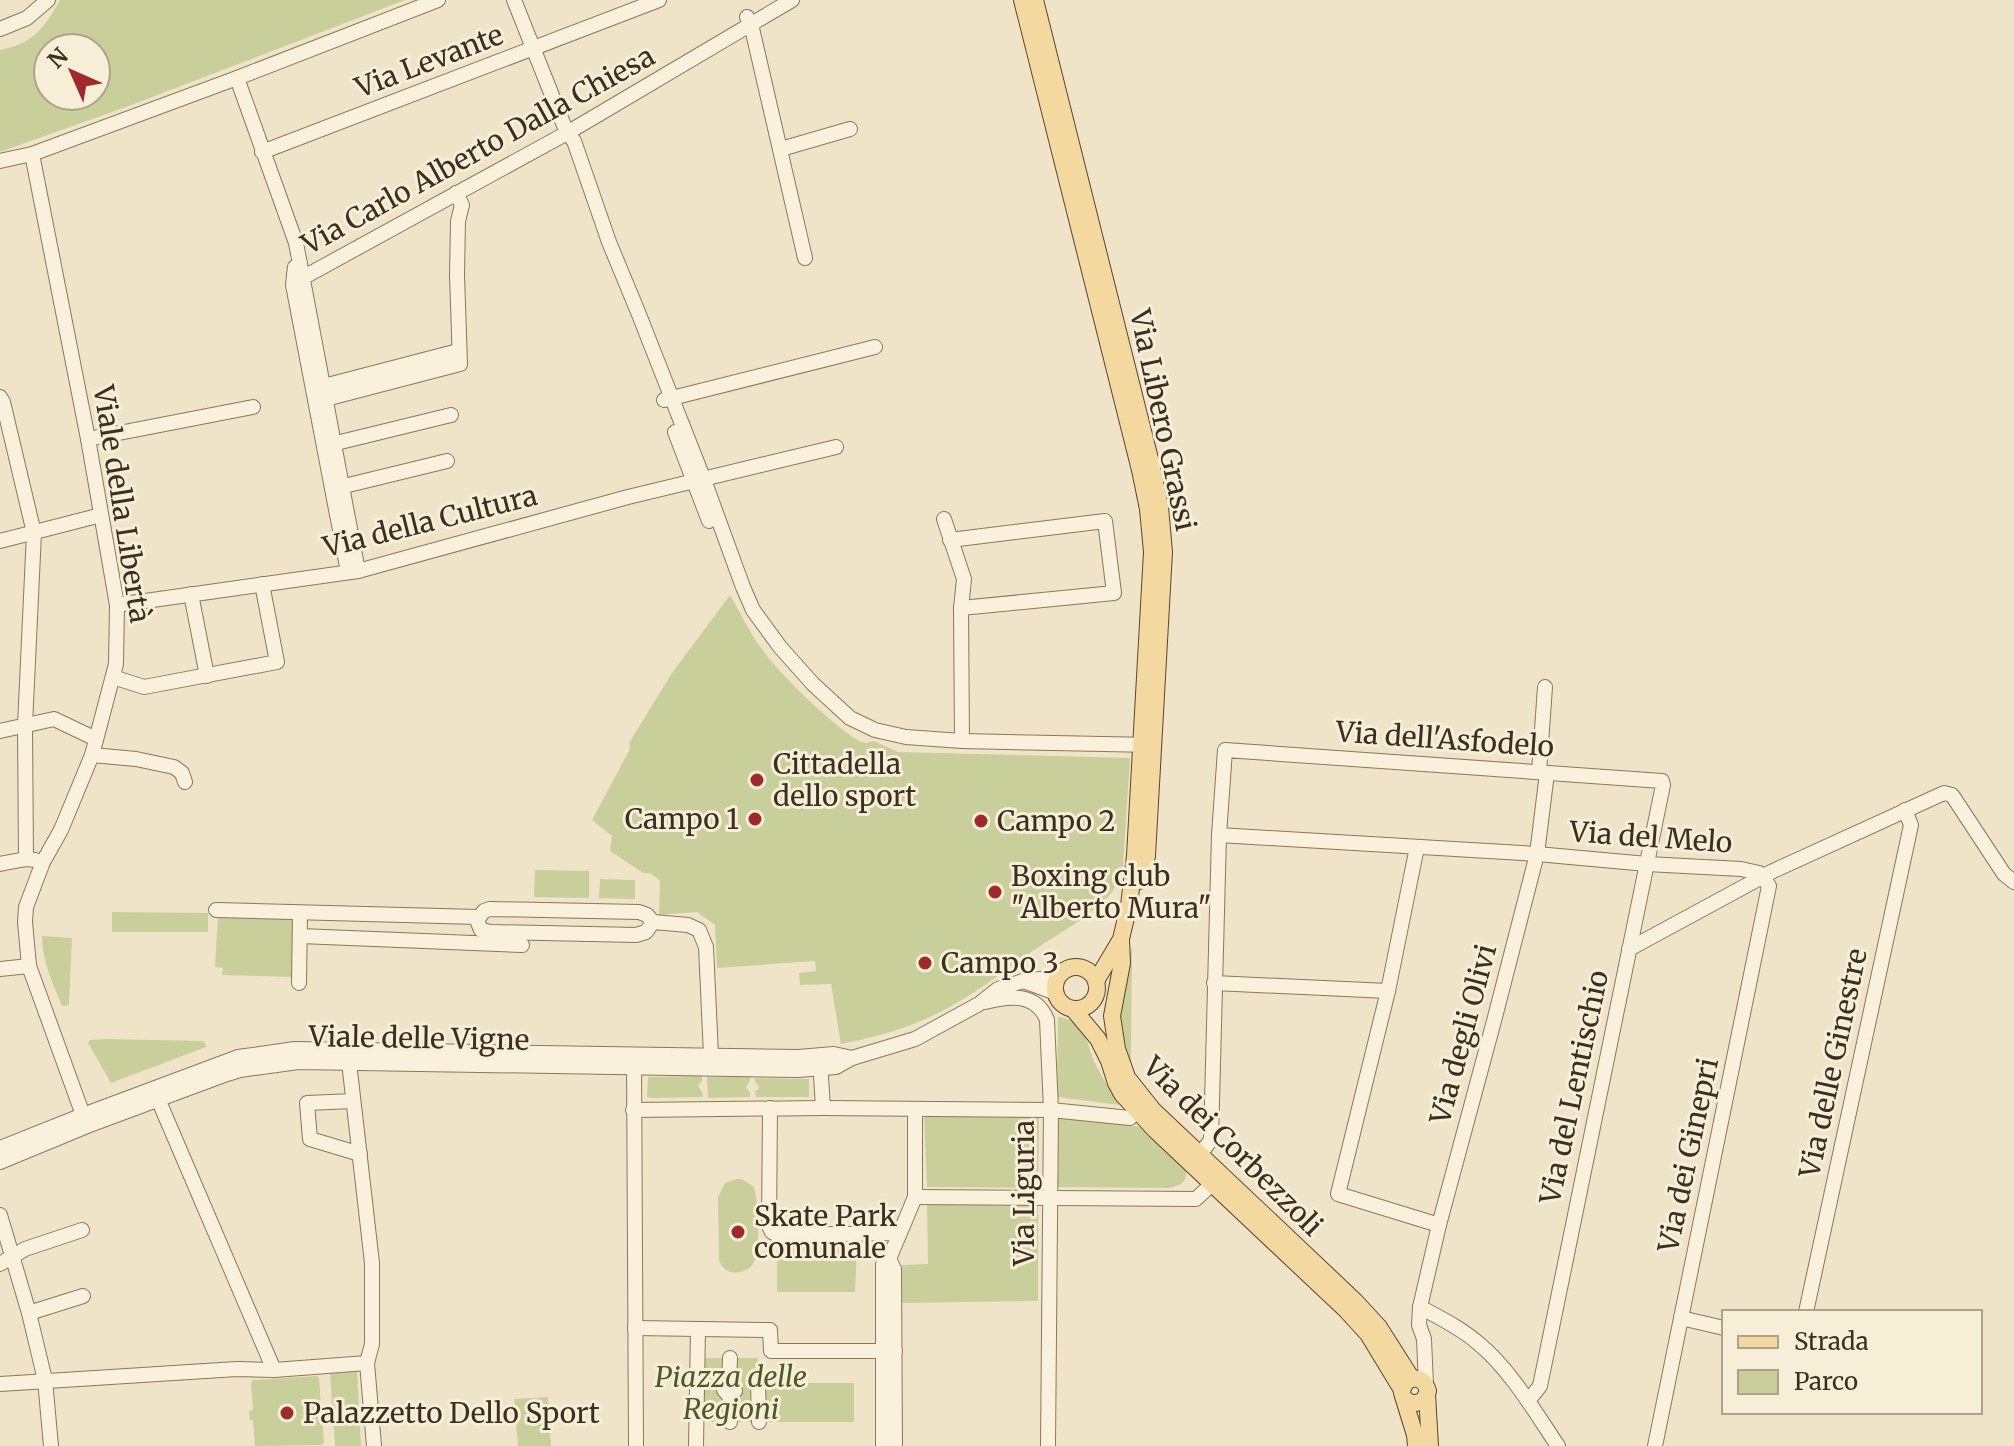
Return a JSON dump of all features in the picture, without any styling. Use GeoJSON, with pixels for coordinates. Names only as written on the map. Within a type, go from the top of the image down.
{"type":"FeatureCollection","features":[{"type":"Feature","properties":{"kind":"main road","name":"Via Libero Grassi"},"geometry":{"type":"LineString","coordinates":[[1022,0],[1148,509],[1152,552],[1147,856],[1129,905],[1121,939]]}},
{"type":"Feature","properties":{"kind":"main road","name":"Via Libero Grassi"},"geometry":{"type":"LineString","coordinates":[[1035,0],[1160,507],[1164,552],[1147,748]]}},
{"type":"Feature","properties":{"kind":"main road"},"geometry":{"type":"LineString","coordinates":[[1091,976],[1109,961],[1121,939]]}},
{"type":"Feature","properties":{"kind":"main road"},"geometry":{"type":"LineString","coordinates":[[1121,939],[1122,963],[1112,1016],[1117,1049],[1126,1076]]}},
{"type":"Feature","properties":{"kind":"main road"},"geometry":{"type":"LineString","coordinates":[[1074,967],[1091,976],[1096,992],[1091,1002],[1073,1009],[1060,1001],[1057,985],[1066,970],[1074,967]]}},
{"type":"Feature","properties":{"kind":"main road","name":"Via dei Corbezzoli"},"geometry":{"type":"LineString","coordinates":[[1091,1002],[1098,1039]]}},
{"type":"Feature","properties":{"kind":"main road","name":"Via dei Corbezzoli"},"geometry":{"type":"LineString","coordinates":[[1073,1009],[1098,1039],[1122,1094],[1155,1130],[1212,1184],[1316,1272]]}},
{"type":"Feature","properties":{"kind":"main road","name":"Via dei Corbezzoli"},"geometry":{"type":"LineString","coordinates":[[1109,1061],[1126,1076],[1153,1110],[1316,1272]]}},
{"type":"Feature","properties":{"kind":"main road"},"geometry":{"type":"LineString","coordinates":[[1316,1272],[1355,1301],[1379,1327],[1415,1388],[1430,1446]]}},
{"type":"Feature","properties":{"kind":"main road"},"geometry":{"type":"LineString","coordinates":[[1415,1388],[1416,1446]]}},
{"type":"Feature","properties":{"kind":"street"},"geometry":{"type":"LineString","coordinates":[[0,29],[27,18],[48,0]]}},
{"type":"Feature","properties":{"kind":"street"},"geometry":{"type":"LineString","coordinates":[[0,161],[32,154],[438,0]]}},
{"type":"Feature","properties":{"kind":"street"},"geometry":{"type":"LineString","coordinates":[[514,0],[566,129],[564,142],[570,158],[699,481],[735,588],[749,616],[781,654],[850,718],[875,730],[919,741],[1147,748]]}},
{"type":"Feature","properties":{"kind":"street","name":"Via Levante"},"geometry":{"type":"LineString","coordinates":[[262,152],[659,0]]}},
{"type":"Feature","properties":{"kind":"street","name":"Via Carlo Alberto Dalla Chiesa"},"geometry":{"type":"LineString","coordinates":[[749,21],[776,0]]}},
{"type":"Feature","properties":{"kind":"street","name":"Via Carlo Alberto Dalla Chiesa"},"geometry":{"type":"LineString","coordinates":[[300,273],[456,193],[749,21],[792,0]]}},
{"type":"Feature","properties":{"kind":"street"},"geometry":{"type":"LineString","coordinates":[[749,21],[805,258]]}},
{"type":"Feature","properties":{"kind":"street"},"geometry":{"type":"LineString","coordinates":[[237,78],[296,243],[353,571]]}},
{"type":"Feature","properties":{"kind":"street","name":"Via Carlo Alberto Dalla Chiesa"},"geometry":{"type":"LineString","coordinates":[[300,273],[566,129]]}},
{"type":"Feature","properties":{"kind":"street"},"geometry":{"type":"LineString","coordinates":[[781,149],[850,129]]}},
{"type":"Feature","properties":{"kind":"street","name":"Viale della Libertà"},"geometry":{"type":"LineString","coordinates":[[32,154],[117,605],[116,664],[92,755],[61,830],[43,862],[26,907],[25,922],[29,966],[85,1120]]}},
{"type":"Feature","properties":{"kind":"street"},"geometry":{"type":"LineString","coordinates":[[320,394],[460,364],[458,221],[462,205],[456,193]]}},
{"type":"Feature","properties":{"kind":"street"},"geometry":{"type":"LineString","coordinates":[[668,399],[875,347]]}},
{"type":"Feature","properties":{"kind":"street"},"geometry":{"type":"LineString","coordinates":[[0,397],[34,533],[25,725],[26,859]]}},
{"type":"Feature","properties":{"kind":"street"},"geometry":{"type":"LineString","coordinates":[[88,439],[253,407]]}},
{"type":"Feature","properties":{"kind":"street"},"geometry":{"type":"LineString","coordinates":[[329,444],[451,415]]}},
{"type":"Feature","properties":{"kind":"street","name":"Via della Cultura"},"geometry":{"type":"LineString","coordinates":[[117,605],[353,571],[628,497],[836,447]]}},
{"type":"Feature","properties":{"kind":"street"},"geometry":{"type":"LineString","coordinates":[[337,488],[447,461]]}},
{"type":"Feature","properties":{"kind":"street"},"geometry":{"type":"LineString","coordinates":[[0,541],[101,515]]}},
{"type":"Feature","properties":{"kind":"street"},"geometry":{"type":"LineString","coordinates":[[944,519],[964,579],[961,608],[962,741]]}},
{"type":"Feature","properties":{"kind":"street"},"geometry":{"type":"LineString","coordinates":[[950,540],[1105,521],[1114,593],[961,608]]}},
{"type":"Feature","properties":{"kind":"street"},"geometry":{"type":"LineString","coordinates":[[113,677],[144,687],[277,662],[262,584]]}},
{"type":"Feature","properties":{"kind":"street"},"geometry":{"type":"LineString","coordinates":[[191,594],[207,676]]}},
{"type":"Feature","properties":{"kind":"street","name":"Via degli Olivi"},"geometry":{"type":"LineString","coordinates":[[1420,1307],[1537,854],[1545,687]]}},
{"type":"Feature","properties":{"kind":"street"},"geometry":{"type":"LineString","coordinates":[[0,731],[54,719],[96,739]]}},
{"type":"Feature","properties":{"kind":"street"},"geometry":{"type":"LineString","coordinates":[[919,741],[1004,744]]}},
{"type":"Feature","properties":{"kind":"street","name":"Via dell'Asfodelo"},"geometry":{"type":"LineString","coordinates":[[1219,835],[1225,750],[1662,781]]}},
{"type":"Feature","properties":{"kind":"street"},"geometry":{"type":"LineString","coordinates":[[92,755],[136,759],[174,767],[182,773],[185,782]]}},
{"type":"Feature","properties":{"kind":"street","name":"Via del Lentischio"},"geometry":{"type":"LineString","coordinates":[[1528,1401],[1540,1386],[1662,781]]}},
{"type":"Feature","properties":{"kind":"street","name":"Via del Melo"},"geometry":{"type":"LineString","coordinates":[[1219,835],[1741,869],[1762,876],[1944,793],[1952,795],[2004,874],[2014,882]]}},
{"type":"Feature","properties":{"kind":"street","name":"Via delle Ginestre"},"geometry":{"type":"LineString","coordinates":[[1806,1310],[1911,825],[1921,803]]}},
{"type":"Feature","properties":{"kind":"street"},"geometry":{"type":"LineString","coordinates":[[1905,810],[1911,825]]}},
{"type":"Feature","properties":{"kind":"street"},"geometry":{"type":"LineString","coordinates":[[1200,1154],[1211,1140],[1219,835]]}},
{"type":"Feature","properties":{"kind":"street"},"geometry":{"type":"LineString","coordinates":[[1417,847],[1388,991],[1338,1194],[1439,1225]]}},
{"type":"Feature","properties":{"kind":"street"},"geometry":{"type":"LineString","coordinates":[[0,864],[26,859],[43,862]]}},
{"type":"Feature","properties":{"kind":"street"},"geometry":{"type":"LineString","coordinates":[[1629,949],[1762,876]]}},
{"type":"Feature","properties":{"kind":"street","name":"Via dei Ginepri"},"geometry":{"type":"LineString","coordinates":[[1655,1446],[1769,886],[1762,876]]}},
{"type":"Feature","properties":{"kind":"street"},"geometry":{"type":"LineString","coordinates":[[216,910],[471,916],[490,909],[639,912],[653,922],[688,925],[699,930],[706,947],[711,1055]]}},
{"type":"Feature","properties":{"kind":"street"},"geometry":{"type":"LineString","coordinates":[[299,983],[300,913]]}},
{"type":"Feature","properties":{"kind":"street"},"geometry":{"type":"LineString","coordinates":[[471,916],[477,920],[481,930],[491,932],[636,935],[646,932],[653,922]]}},
{"type":"Feature","properties":{"kind":"street"},"geometry":{"type":"LineString","coordinates":[[463,943],[471,916]]}},
{"type":"Feature","properties":{"kind":"street"},"geometry":{"type":"LineString","coordinates":[[300,936],[522,945]]}},
{"type":"Feature","properties":{"kind":"street"},"geometry":{"type":"LineString","coordinates":[[0,969],[29,966]]}},
{"type":"Feature","properties":{"kind":"street","name":"Viale delle Vigne"},"geometry":{"type":"LineString","coordinates":[[0,1157],[238,1057],[295,1049],[798,1070],[834,1054],[852,1058],[915,1039],[979,1004],[998,989],[1023,981],[1057,985]]}},
{"type":"Feature","properties":{"kind":"street"},"geometry":{"type":"LineString","coordinates":[[1214,983],[1388,991]]}},
{"type":"Feature","properties":{"kind":"street","name":"Via Liguria"},"geometry":{"type":"LineString","coordinates":[[979,1004],[1019,997],[1033,1001],[1047,1020],[1051,1110],[1048,1446]]}},
{"type":"Feature","properties":{"kind":"street","name":"Viale delle Vigne"},"geometry":{"type":"LineString","coordinates":[[85,1120],[158,1099],[240,1070],[298,1062],[634,1061],[711,1055],[798,1057],[820,1062]]}},
{"type":"Feature","properties":{"kind":"street"},"geometry":{"type":"LineString","coordinates":[[634,1061],[636,1446]]}},
{"type":"Feature","properties":{"kind":"street"},"geometry":{"type":"LineString","coordinates":[[349,1062],[372,1263],[372,1344],[367,1363],[374,1446]]}},
{"type":"Feature","properties":{"kind":"street"},"geometry":{"type":"LineString","coordinates":[[820,1062],[823,1108]]}},
{"type":"Feature","properties":{"kind":"street"},"geometry":{"type":"LineString","coordinates":[[158,1099],[274,1370]]}},
{"type":"Feature","properties":{"kind":"street"},"geometry":{"type":"LineString","coordinates":[[353,1101],[307,1103],[310,1139],[360,1154]]}},
{"type":"Feature","properties":{"kind":"street"},"geometry":{"type":"LineString","coordinates":[[770,1108],[769,1226],[772,1232],[778,1235],[899,1233]]}},
{"type":"Feature","properties":{"kind":"street"},"geometry":{"type":"LineString","coordinates":[[633,1110],[1051,1110],[1130,1118]]}},
{"type":"Feature","properties":{"kind":"street"},"geometry":{"type":"LineString","coordinates":[[895,1446],[883,1264],[889,1259],[915,1197],[915,1110]]}},
{"type":"Feature","properties":{"kind":"street"},"geometry":{"type":"LineString","coordinates":[[915,1197],[1196,1199],[1212,1184]]}},
{"type":"Feature","properties":{"kind":"street"},"geometry":{"type":"LineString","coordinates":[[0,1215],[6,1260],[29,1313],[45,1380],[51,1446]]}},
{"type":"Feature","properties":{"kind":"street"},"geometry":{"type":"LineString","coordinates":[[6,1260],[25,1249],[82,1230]]}},
{"type":"Feature","properties":{"kind":"street"},"geometry":{"type":"LineString","coordinates":[[29,1313],[83,1296]]}},
{"type":"Feature","properties":{"kind":"street"},"geometry":{"type":"LineString","coordinates":[[1415,1388],[1426,1362],[1419,1325],[1420,1307],[1463,1331],[1486,1350],[1528,1401],[1558,1446]]}},
{"type":"Feature","properties":{"kind":"street"},"geometry":{"type":"LineString","coordinates":[[1681,1318],[1722,1328]]}},
{"type":"Feature","properties":{"kind":"street"},"geometry":{"type":"LineString","coordinates":[[1424,1339],[1443,1320]]}},
{"type":"Feature","properties":{"kind":"street"},"geometry":{"type":"LineString","coordinates":[[635,1328],[770,1330],[771,1351],[889,1350]]}},
{"type":"Feature","properties":{"kind":"street"},"geometry":{"type":"LineString","coordinates":[[696,1446],[698,1329]]}},
{"type":"Feature","properties":{"kind":"street"},"geometry":{"type":"LineString","coordinates":[[883,1446],[889,1350]]}},
{"type":"Feature","properties":{"kind":"street"},"geometry":{"type":"LineString","coordinates":[[730,1358],[730,1422]]}},
{"type":"Feature","properties":{"kind":"street"},"geometry":{"type":"LineString","coordinates":[[0,1384],[367,1363]]}},
{"type":"Feature","properties":{"kind":"street"},"geometry":{"type":"LineString","coordinates":[[697,1391],[758,1387],[759,1422]]}},
{"type":"Feature","properties":{"kind":"green space"},"geometry":{"type":"Polygon","coordinates":[[[60,0],[405,0],[112,112],[112,32],[38,32],[60,0]]]}},
{"type":"Feature","properties":{"kind":"green space"},"geometry":{"type":"Polygon","coordinates":[[[32,37],[32,112],[112,112],[0,152],[0,50],[32,37]]]}},
{"type":"Feature","properties":{"kind":"green space"},"geometry":{"type":"Polygon","coordinates":[[[730,595],[755,639],[779,670],[820,710],[859,741],[874,741],[898,752],[1130,758],[1123,866],[1110,895],[1082,919],[953,1005],[903,1028],[841,1044],[831,984],[800,985],[799,973],[816,971],[815,961],[717,968],[715,925],[697,912],[659,915],[660,881],[610,851],[612,836],[592,820],[630,749],[629,743],[672,673],[730,595]]]}},
{"type":"Feature","properties":{"kind":"green space"},"geometry":{"type":"Polygon","coordinates":[[[535,870],[589,871],[589,898],[534,897],[535,870]]]}},
{"type":"Feature","properties":{"kind":"green space"},"geometry":{"type":"Polygon","coordinates":[[[600,879],[635,880],[635,899],[599,898],[600,879]]]}},
{"type":"Feature","properties":{"kind":"green space"},"geometry":{"type":"Polygon","coordinates":[[[112,912],[208,913],[208,932],[112,932],[112,912]]]}},
{"type":"Feature","properties":{"kind":"green space"},"geometry":{"type":"Polygon","coordinates":[[[218,913],[293,915],[294,977],[222,975],[223,968],[215,967],[218,913]]]}},
{"type":"Feature","properties":{"kind":"green space"},"geometry":{"type":"Polygon","coordinates":[[[42,936],[72,938],[69,1005],[62,1006],[52,981],[42,936]]]}},
{"type":"Feature","properties":{"kind":"green space"},"geometry":{"type":"Polygon","coordinates":[[[1132,947],[1131,1065],[1120,1039],[1117,1015],[1132,947]]]}},
{"type":"Feature","properties":{"kind":"green space"},"geometry":{"type":"Polygon","coordinates":[[[1058,1017],[1068,1019],[1080,1028],[1099,1070],[1120,1105],[1057,1097],[1058,1017]]]}},
{"type":"Feature","properties":{"kind":"green space"},"geometry":{"type":"Polygon","coordinates":[[[90,1040],[203,1041],[206,1047],[111,1083],[88,1043],[90,1040]]]}},
{"type":"Feature","properties":{"kind":"green space"},"geometry":{"type":"Polygon","coordinates":[[[702,1076],[698,1086],[703,1097],[647,1097],[648,1077],[702,1076]]]}},
{"type":"Feature","properties":{"kind":"green space"},"geometry":{"type":"Polygon","coordinates":[[[707,1077],[750,1077],[746,1087],[750,1097],[708,1098],[707,1077]]]}},
{"type":"Feature","properties":{"kind":"green space"},"geometry":{"type":"Polygon","coordinates":[[[754,1078],[809,1079],[809,1097],[756,1097],[755,1091],[759,1086],[754,1078]]]}},
{"type":"Feature","properties":{"kind":"green space"},"geometry":{"type":"Polygon","coordinates":[[[924,1115],[1039,1117],[1038,1188],[927,1187],[924,1115]]]}},
{"type":"Feature","properties":{"kind":"green space"},"geometry":{"type":"Polygon","coordinates":[[[1057,1118],[1144,1127],[1186,1169],[1184,1180],[1168,1188],[1057,1187],[1057,1118]]]}},
{"type":"Feature","properties":{"kind":"green space","name":"Skate Park comunale"},"geometry":{"type":"Polygon","coordinates":[[[737,1179],[754,1187],[757,1251],[750,1267],[732,1272],[719,1261],[718,1197],[725,1183],[737,1179]]]}},
{"type":"Feature","properties":{"kind":"green space"},"geometry":{"type":"Polygon","coordinates":[[[1038,1203],[1038,1301],[902,1303],[902,1265],[928,1264],[927,1205],[1038,1203]]]}},
{"type":"Feature","properties":{"kind":"green space"},"geometry":{"type":"Polygon","coordinates":[[[777,1245],[857,1245],[855,1292],[777,1292],[777,1245]]]}},
{"type":"Feature","properties":{"kind":"green space","name":"Piazza delle Regioni"},"geometry":{"type":"Polygon","coordinates":[[[701,1358],[758,1358],[759,1383],[854,1383],[854,1422],[701,1422],[701,1358]]]}},
{"type":"Feature","properties":{"kind":"green space"},"geometry":{"type":"Polygon","coordinates":[[[357,1368],[361,1446],[335,1446],[330,1373],[357,1368]]]}},
{"type":"Feature","properties":{"kind":"green space","name":"Palazzetto Dello Sport"},"geometry":{"type":"Polygon","coordinates":[[[317,1376],[321,1406],[325,1406],[325,1414],[322,1415],[324,1443],[255,1446],[253,1420],[250,1420],[249,1411],[253,1410],[253,1380],[317,1376]]]}},
{"type":"Feature","properties":{"kind":"green space"},"geometry":{"type":"Polygon","coordinates":[[[548,1397],[551,1446],[518,1446],[514,1399],[548,1397]]]}},
{"type":"Feature","properties":{"kind":"place","name":"Cittadella dello sport"},"geometry":{"type":"Point","coordinates":[757,780]}},
{"type":"Feature","properties":{"kind":"place","name":"Campo 1"},"geometry":{"type":"Point","coordinates":[755,819]}},
{"type":"Feature","properties":{"kind":"place","name":"Campo 2"},"geometry":{"type":"Point","coordinates":[981,821]}},
{"type":"Feature","properties":{"kind":"place","name":"Boxing club \"Alberto Mura\""},"geometry":{"type":"Point","coordinates":[995,892]}},
{"type":"Feature","properties":{"kind":"place","name":"Campo 3"},"geometry":{"type":"Point","coordinates":[925,963]}},
{"type":"Feature","properties":{"kind":"place","name":"Skate Park comunale"},"geometry":{"type":"Point","coordinates":[738,1232]}},
{"type":"Feature","properties":{"kind":"place","name":"Palazzetto Dello Sport"},"geometry":{"type":"Point","coordinates":[287,1413]}}]}
